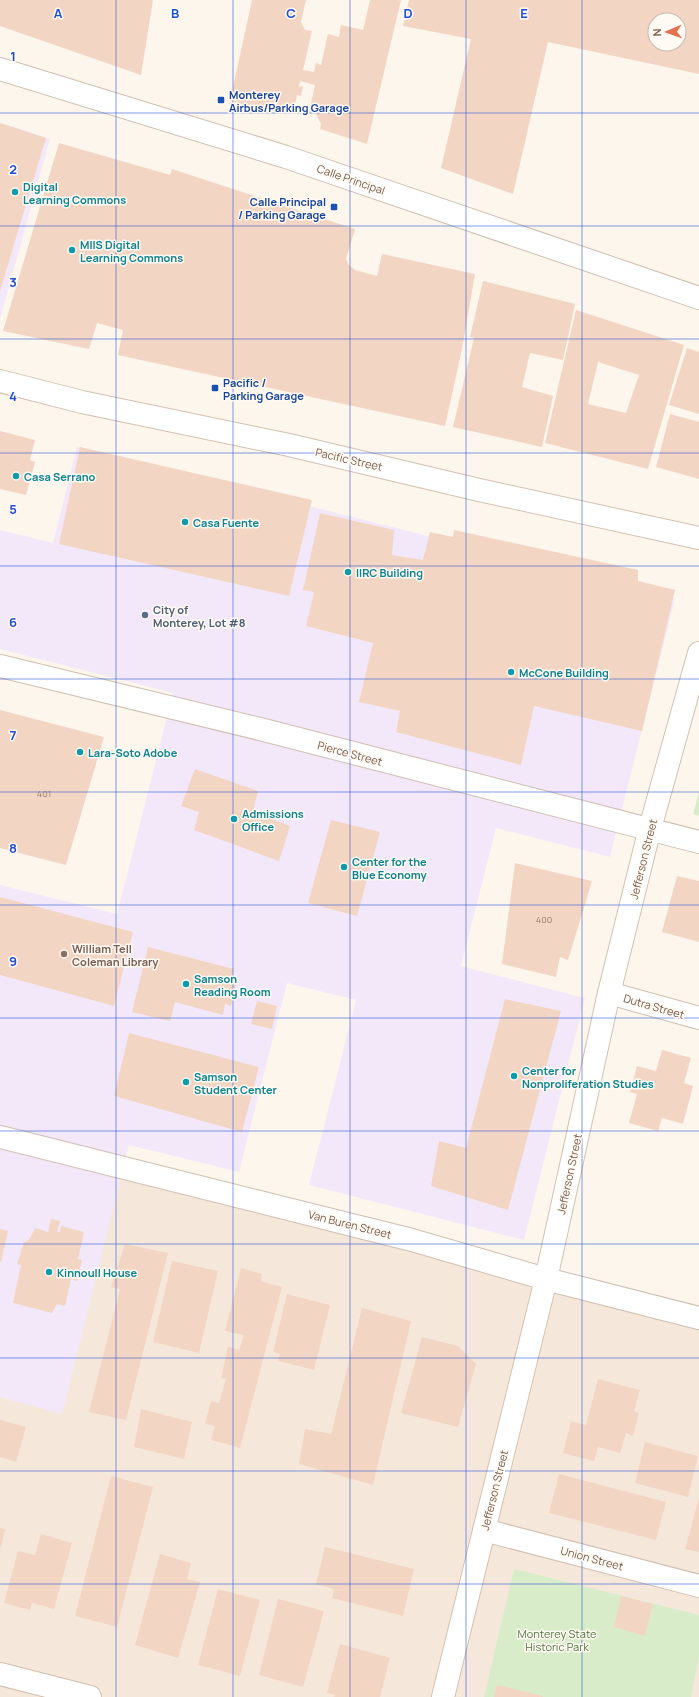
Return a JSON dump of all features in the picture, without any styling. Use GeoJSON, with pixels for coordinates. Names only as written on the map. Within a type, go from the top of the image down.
{"type":"FeatureCollection","features":[{"type":"Feature","properties":{"kind":"street","name":"Calle Principal"},"geometry":{"type":"LineString","coordinates":[[0,69],[286,157],[699,298]]}},
{"type":"Feature","properties":{"kind":"street","name":"Pacific Street"},"geometry":{"type":"LineString","coordinates":[[0,381],[82,402],[289,445],[479,490],[699,538]]}},
{"type":"Feature","properties":{"kind":"street","name":"Jefferson Street"},"geometry":{"type":"LineString","coordinates":[[443,1697],[546,1279],[609,993],[650,828],[699,653]]}},
{"type":"Feature","properties":{"kind":"street","name":"Pierce Street"},"geometry":{"type":"LineString","coordinates":[[0,666],[260,729],[499,792],[650,828],[699,842]]}},
{"type":"Feature","properties":{"kind":"street","name":"Dutra Street"},"geometry":{"type":"LineString","coordinates":[[609,993],[699,1018]]}},
{"type":"Feature","properties":{"kind":"street","name":"Van Buren Street"},"geometry":{"type":"LineString","coordinates":[[0,1137],[412,1240],[546,1279],[699,1318]]}},
{"type":"Feature","properties":{"kind":"street","name":"Union Street"},"geometry":{"type":"LineString","coordinates":[[484,1530],[699,1586]]}},
{"type":"Feature","properties":{"kind":"street"},"geometry":{"type":"LineString","coordinates":[[0,1674],[90,1697]]}},
{"type":"Feature","properties":{"kind":"shaded area","name":"Digital Learning Commons"},"geometry":{"type":"Polygon","coordinates":[[[12,126],[50,139],[0,319],[0,167],[12,126]]]}},
{"type":"Feature","properties":{"kind":"shaded area"},"geometry":{"type":"Polygon","coordinates":[[[77,447],[675,599],[610,857],[496,828],[461,966],[585,998],[524,1240],[309,1185],[356,1000],[287,983],[239,1172],[129,1145],[62,1414],[0,1397],[0,885],[117,914],[173,693],[0,649],[0,530],[53,543],[77,447]]]}},
{"type":"Feature","properties":{"kind":"shaded area"},"geometry":{"type":"Polygon","coordinates":[[[0,1137],[699,1315],[699,1697],[0,1697],[0,1137]]]}},
{"type":"Feature","properties":{"kind":"green space"},"geometry":{"type":"Polygon","coordinates":[[[699,792],[699,816],[693,814],[699,792]]]}},
{"type":"Feature","properties":{"kind":"green space","name":"Monterey State Historic Park"},"geometry":{"type":"Polygon","coordinates":[[[514,1569],[699,1615],[699,1657],[691,1697],[484,1697],[514,1569]]]}},
{"type":"Feature","properties":{"kind":"building"},"geometry":{"type":"Polygon","coordinates":[[[0,0],[153,0],[141,75],[0,26],[0,0]]]}},
{"type":"Feature","properties":{"kind":"building"},"geometry":{"type":"Polygon","coordinates":[[[252,0],[306,0],[301,22],[305,30],[312,31],[303,70],[314,72],[316,63],[321,65],[328,34],[339,37],[341,25],[363,30],[370,0],[401,0],[367,144],[320,129],[321,124],[316,114],[309,112],[315,85],[300,81],[299,86],[303,87],[301,96],[297,95],[294,109],[282,113],[230,101],[252,0]]]}},
{"type":"Feature","properties":{"kind":"building"},"geometry":{"type":"Polygon","coordinates":[[[409,0],[699,0],[699,74],[548,42],[513,194],[441,168],[471,39],[403,26],[409,0]]]}},
{"type":"Feature","properties":{"kind":"building","name":"Digital Learning Commons"},"geometry":{"type":"Polygon","coordinates":[[[0,123],[46,138],[0,291],[0,123]]]}},
{"type":"Feature","properties":{"kind":"building"},"geometry":{"type":"Polygon","coordinates":[[[59,143],[170,175],[172,169],[355,229],[346,259],[349,265],[355,270],[377,276],[382,254],[475,274],[462,349],[445,426],[118,355],[123,330],[97,323],[89,349],[3,331],[59,143]]]}},
{"type":"Feature","properties":{"kind":"building"},"geometry":{"type":"Polygon","coordinates":[[[483,281],[575,304],[563,360],[530,353],[522,387],[553,396],[542,447],[453,427],[474,338],[470,337],[483,281]]]}},
{"type":"Feature","properties":{"kind":"building"},"geometry":{"type":"Polygon","coordinates":[[[576,310],[684,345],[648,469],[545,443],[576,310]],[[598,362],[588,404],[626,413],[639,375],[598,362]]]}},
{"type":"Feature","properties":{"kind":"building"},"geometry":{"type":"Polygon","coordinates":[[[687,348],[699,352],[699,414],[669,405],[687,348]]]}},
{"type":"Feature","properties":{"kind":"building"},"geometry":{"type":"Polygon","coordinates":[[[670,414],[699,422],[699,479],[656,467],[670,414]]]}},
{"type":"Feature","properties":{"kind":"building","name":"Casa Serrano"},"geometry":{"type":"Polygon","coordinates":[[[0,431],[35,440],[30,460],[35,462],[26,495],[0,489],[0,431]]]}},
{"type":"Feature","properties":{"kind":"building","name":"Casa Fuente"},"geometry":{"type":"Polygon","coordinates":[[[80,447],[312,500],[289,596],[59,544],[80,447]]]}},
{"type":"Feature","properties":{"kind":"building","name":"McCone Building"},"geometry":{"type":"Polygon","coordinates":[[[320,513],[394,530],[392,555],[423,560],[430,532],[453,537],[454,530],[638,570],[638,581],[675,590],[642,731],[534,706],[521,765],[396,732],[400,711],[359,702],[373,643],[306,626],[314,592],[303,590],[320,513]]]}},
{"type":"Feature","properties":{"kind":"building"},"geometry":{"type":"Polygon","coordinates":[[[0,710],[104,737],[66,865],[0,848],[0,710]]]}},
{"type":"Feature","properties":{"kind":"building","name":"Admissions Office"},"geometry":{"type":"Polygon","coordinates":[[[195,769],[258,791],[253,812],[290,826],[279,861],[194,830],[199,812],[181,806],[195,769]]]}},
{"type":"Feature","properties":{"kind":"building","name":"Center for the Blue Economy"},"geometry":{"type":"Polygon","coordinates":[[[331,820],[380,832],[357,916],[308,903],[331,820]]]}},
{"type":"Feature","properties":{"kind":"building"},"geometry":{"type":"Polygon","coordinates":[[[515,863],[592,881],[568,960],[560,957],[556,977],[502,964],[515,863]]]}},
{"type":"Feature","properties":{"kind":"building"},"geometry":{"type":"Polygon","coordinates":[[[677,876],[699,881],[699,942],[662,932],[677,876]]]}},
{"type":"Feature","properties":{"kind":"building","name":"William Tell Coleman Library"},"geometry":{"type":"Polygon","coordinates":[[[0,897],[133,932],[114,1006],[0,975],[0,897]]]}},
{"type":"Feature","properties":{"kind":"building","name":"Samson Reading Room"},"geometry":{"type":"Polygon","coordinates":[[[148,947],[234,969],[231,983],[236,985],[231,1006],[225,1004],[223,1015],[175,1002],[170,1021],[132,1012],[148,947]]]}},
{"type":"Feature","properties":{"kind":"building","name":"Center for Nonproliferation Studies"},"geometry":{"type":"Polygon","coordinates":[[[505,999],[561,1011],[508,1210],[431,1186],[439,1141],[466,1148],[505,999]]]}},
{"type":"Feature","properties":{"kind":"building"},"geometry":{"type":"Polygon","coordinates":[[[257,1001],[277,1006],[272,1029],[251,1024],[257,1001]]]}},
{"type":"Feature","properties":{"kind":"building","name":"Samson Student Center"},"geometry":{"type":"Polygon","coordinates":[[[129,1033],[259,1067],[242,1132],[114,1096],[129,1033]]]}},
{"type":"Feature","properties":{"kind":"building"},"geometry":{"type":"Polygon","coordinates":[[[662,1050],[691,1058],[684,1083],[693,1086],[683,1124],[662,1118],[658,1131],[629,1123],[637,1094],[630,1092],[637,1066],[656,1071],[662,1050]]]}},
{"type":"Feature","properties":{"kind":"building","name":"Kinnoull House"},"geometry":{"type":"Polygon","coordinates":[[[51,1219],[60,1221],[57,1232],[60,1232],[61,1226],[84,1232],[78,1259],[82,1260],[77,1281],[71,1279],[65,1306],[57,1304],[52,1313],[13,1303],[21,1265],[17,1264],[24,1242],[29,1240],[35,1228],[48,1232],[51,1219]]]}},
{"type":"Feature","properties":{"kind":"building"},"geometry":{"type":"Polygon","coordinates":[[[0,1229],[8,1231],[1,1262],[0,1262],[0,1229]]]}},
{"type":"Feature","properties":{"kind":"building"},"geometry":{"type":"Polygon","coordinates":[[[125,1244],[168,1253],[126,1420],[89,1412],[120,1289],[111,1287],[125,1244]]]}},
{"type":"Feature","properties":{"kind":"building"},"geometry":{"type":"Polygon","coordinates":[[[172,1261],[218,1271],[199,1353],[153,1342],[172,1261]]]}},
{"type":"Feature","properties":{"kind":"building"},"geometry":{"type":"Polygon","coordinates":[[[241,1268],[262,1274],[261,1281],[282,1287],[240,1448],[211,1440],[215,1426],[205,1424],[211,1401],[219,1403],[226,1379],[221,1378],[228,1347],[239,1350],[244,1335],[225,1331],[241,1268]]]}},
{"type":"Feature","properties":{"kind":"building"},"geometry":{"type":"Polygon","coordinates":[[[287,1294],[330,1305],[314,1370],[278,1361],[280,1354],[273,1352],[287,1294]]]}},
{"type":"Feature","properties":{"kind":"building"},"geometry":{"type":"Polygon","coordinates":[[[362,1308],[411,1321],[373,1485],[299,1464],[305,1429],[331,1434],[362,1308]]]}},
{"type":"Feature","properties":{"kind":"building"},"geometry":{"type":"Polygon","coordinates":[[[422,1337],[458,1346],[476,1364],[458,1427],[401,1413],[422,1337]]]}},
{"type":"Feature","properties":{"kind":"building"},"geometry":{"type":"Polygon","coordinates":[[[598,1379],[640,1390],[634,1411],[639,1413],[633,1436],[626,1433],[620,1453],[598,1447],[594,1461],[563,1453],[571,1421],[586,1425],[598,1379]]]}},
{"type":"Feature","properties":{"kind":"building"},"geometry":{"type":"Polygon","coordinates":[[[141,1409],[192,1422],[184,1459],[134,1447],[141,1409]]]}},
{"type":"Feature","properties":{"kind":"building"},"geometry":{"type":"Polygon","coordinates":[[[0,1420],[26,1427],[16,1462],[0,1457],[0,1420]]]}},
{"type":"Feature","properties":{"kind":"building"},"geometry":{"type":"Polygon","coordinates":[[[645,1442],[698,1456],[688,1497],[635,1483],[645,1442]]]}},
{"type":"Feature","properties":{"kind":"building"},"geometry":{"type":"Polygon","coordinates":[[[559,1474],[666,1502],[656,1540],[549,1513],[559,1474]]]}},
{"type":"Feature","properties":{"kind":"building"},"geometry":{"type":"Polygon","coordinates":[[[111,1476],[153,1487],[117,1627],[75,1616],[111,1476]]]}},
{"type":"Feature","properties":{"kind":"building"},"geometry":{"type":"Polygon","coordinates":[[[699,1498],[699,1552],[685,1549],[699,1498]]]}},
{"type":"Feature","properties":{"kind":"building"},"geometry":{"type":"Polygon","coordinates":[[[0,1528],[5,1529],[1,1547],[0,1547],[0,1528]]]}},
{"type":"Feature","properties":{"kind":"building"},"geometry":{"type":"Polygon","coordinates":[[[41,1534],[72,1543],[54,1609],[32,1603],[30,1610],[4,1603],[18,1551],[35,1555],[41,1534]]]}},
{"type":"Feature","properties":{"kind":"building"},"geometry":{"type":"Polygon","coordinates":[[[325,1547],[414,1569],[403,1616],[332,1598],[334,1589],[316,1584],[325,1547]]]}},
{"type":"Feature","properties":{"kind":"building"},"geometry":{"type":"Polygon","coordinates":[[[160,1554],[191,1563],[187,1579],[200,1582],[178,1658],[135,1645],[160,1554]]]}},
{"type":"Feature","properties":{"kind":"building"},"geometry":{"type":"Polygon","coordinates":[[[218,1589],[260,1600],[240,1676],[198,1665],[218,1589]]]}},
{"type":"Feature","properties":{"kind":"building"},"geometry":{"type":"Polygon","coordinates":[[[621,1596],[653,1604],[645,1636],[614,1627],[621,1596]]]}},
{"type":"Feature","properties":{"kind":"building"},"geometry":{"type":"Polygon","coordinates":[[[278,1599],[324,1611],[303,1687],[259,1675],[278,1599]]]}},
{"type":"Feature","properties":{"kind":"building"},"geometry":{"type":"Polygon","coordinates":[[[340,1644],[390,1658],[380,1697],[334,1697],[335,1695],[327,1693],[340,1644]]]}},
{"type":"Feature","properties":{"kind":"building"},"geometry":{"type":"Polygon","coordinates":[[[497,1685],[543,1696],[543,1697],[494,1697],[497,1685]]]}},
{"type":"Feature","properties":{"kind":"place","name":"Monterey Airbus/Parking Garage"},"geometry":{"type":"Point","coordinates":[221,100]}},
{"type":"Feature","properties":{"kind":"place","name":"Digital Learning Commons"},"geometry":{"type":"Point","coordinates":[15,192]}},
{"type":"Feature","properties":{"kind":"place","name":"Calle Principal / Parking Garage"},"geometry":{"type":"Point","coordinates":[334,207]}},
{"type":"Feature","properties":{"kind":"place","name":"MIIS Digital Learning Commons"},"geometry":{"type":"Point","coordinates":[72,250]}},
{"type":"Feature","properties":{"kind":"place","name":"Pacific / Parking Garage"},"geometry":{"type":"Point","coordinates":[215,388]}},
{"type":"Feature","properties":{"kind":"place","name":"Casa Serrano"},"geometry":{"type":"Point","coordinates":[16,476]}},
{"type":"Feature","properties":{"kind":"place","name":"Casa Fuente"},"geometry":{"type":"Point","coordinates":[185,522]}},
{"type":"Feature","properties":{"kind":"place","name":"IIRC Building"},"geometry":{"type":"Point","coordinates":[348,572]}},
{"type":"Feature","properties":{"kind":"place","name":"City of Monterey, Lot #8"},"geometry":{"type":"Point","coordinates":[145,615]}},
{"type":"Feature","properties":{"kind":"place","name":"McCone Building"},"geometry":{"type":"Point","coordinates":[511,672]}},
{"type":"Feature","properties":{"kind":"place","name":"Lara-Soto Adobe"},"geometry":{"type":"Point","coordinates":[80,752]}},
{"type":"Feature","properties":{"kind":"place","name":"Admissions Office"},"geometry":{"type":"Point","coordinates":[234,819]}},
{"type":"Feature","properties":{"kind":"place","name":"Center for the Blue Economy"},"geometry":{"type":"Point","coordinates":[344,867]}},
{"type":"Feature","properties":{"kind":"place","name":"William Tell Coleman Library"},"geometry":{"type":"Point","coordinates":[64,954]}},
{"type":"Feature","properties":{"kind":"place","name":"Samson Reading Room"},"geometry":{"type":"Point","coordinates":[186,984]}},
{"type":"Feature","properties":{"kind":"place","name":"Center for Nonproliferation Studies"},"geometry":{"type":"Point","coordinates":[514,1076]}},
{"type":"Feature","properties":{"kind":"place","name":"Samson Student Center"},"geometry":{"type":"Point","coordinates":[186,1082]}},
{"type":"Feature","properties":{"kind":"place","name":"Kinnoull House"},"geometry":{"type":"Point","coordinates":[49,1272]}}]}
